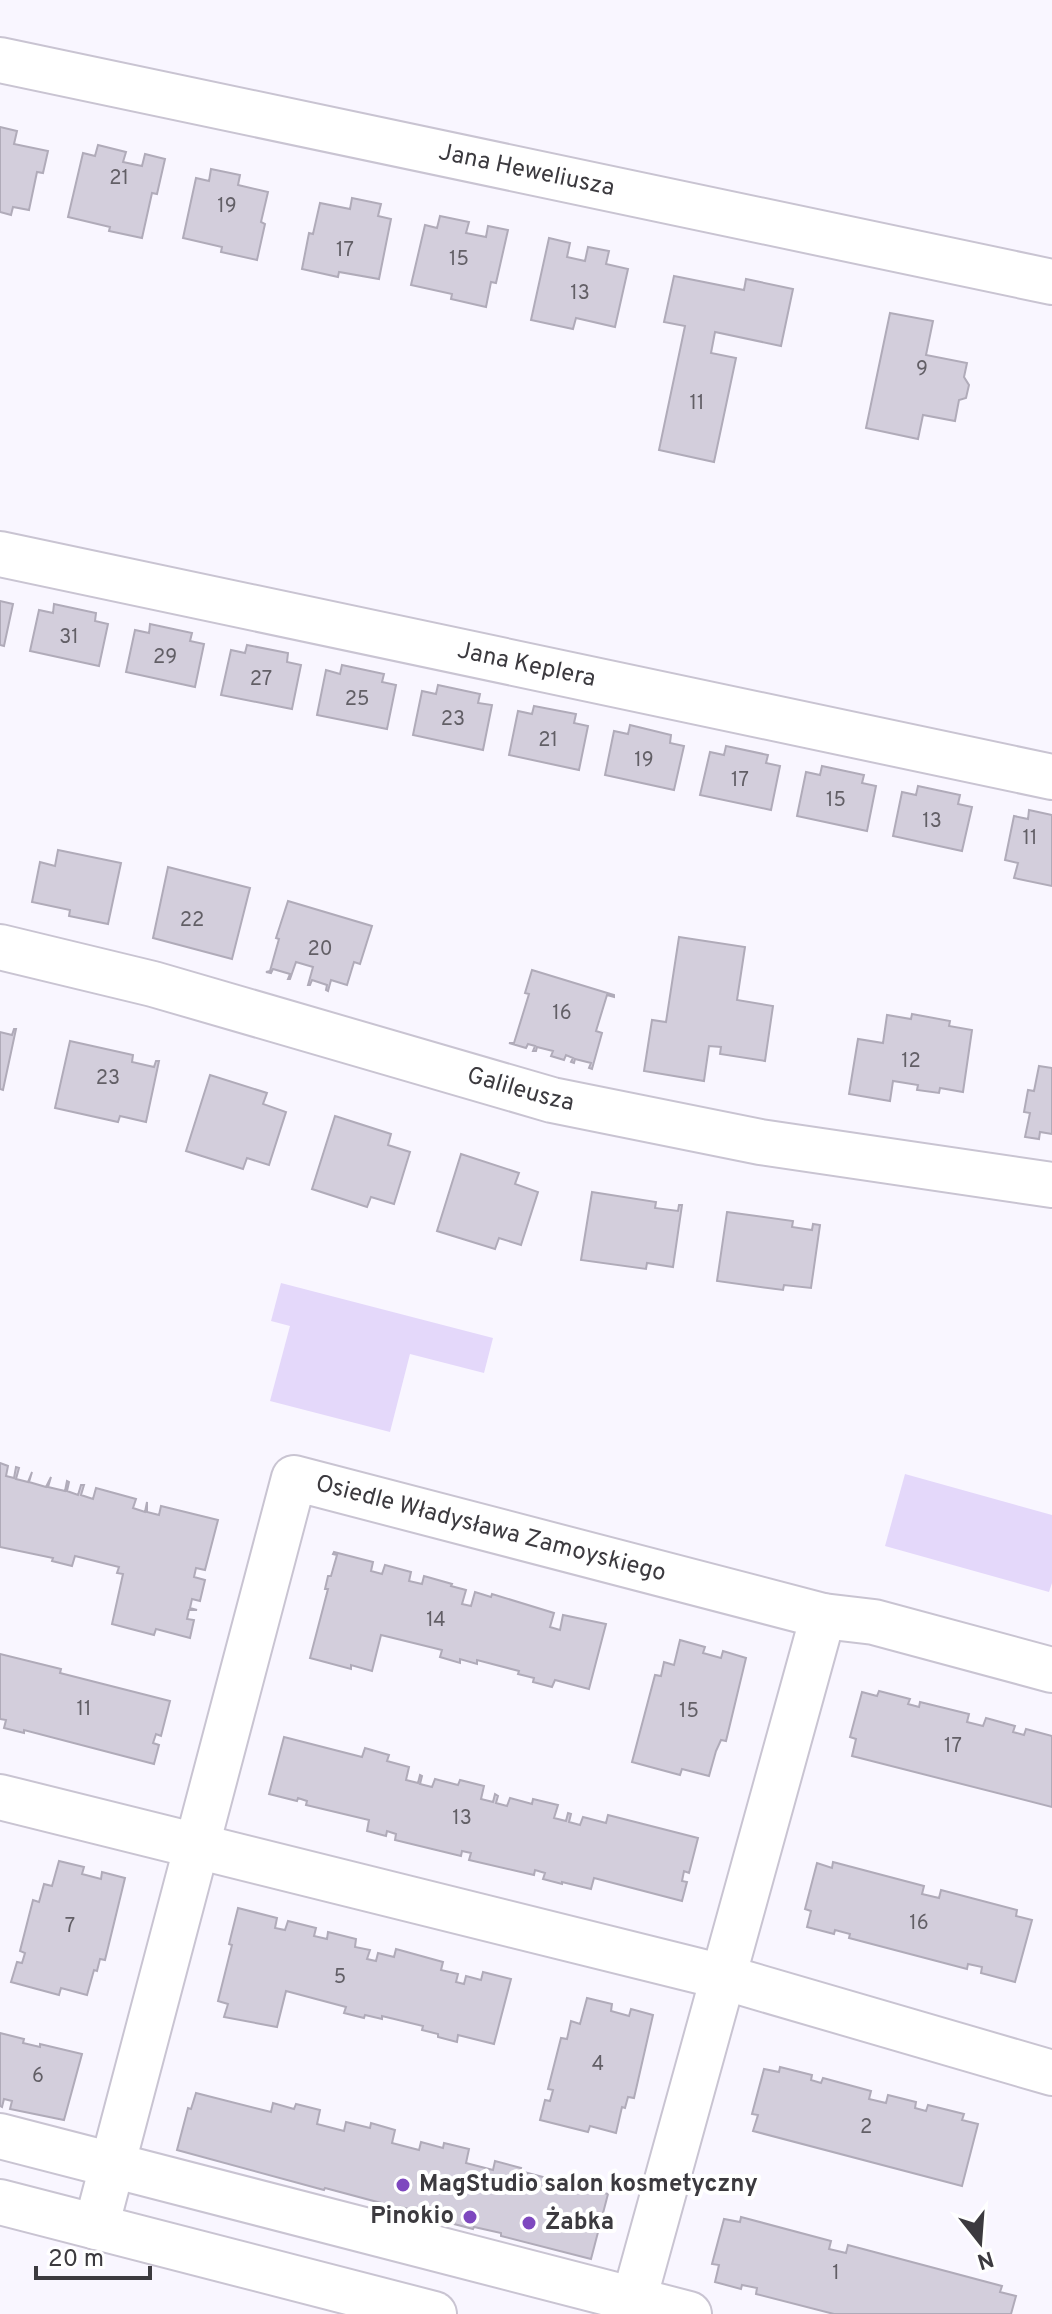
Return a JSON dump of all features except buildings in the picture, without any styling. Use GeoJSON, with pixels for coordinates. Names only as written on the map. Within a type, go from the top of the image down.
{"type":"FeatureCollection","features":[{"type":"Feature","properties":{"kind":"street","name":"Jana Heweliusza"},"geometry":{"type":"LineString","coordinates":[[0,60],[1052,282]]}},
{"type":"Feature","properties":{"kind":"street","name":"Jana Keplera"},"geometry":{"type":"LineString","coordinates":[[0,554],[1052,777]]}},
{"type":"Feature","properties":{"kind":"street","name":"Galileusza"},"geometry":{"type":"LineString","coordinates":[[0,947],[153,984],[552,1100],[760,1142],[1052,1185]]}},
{"type":"Feature","properties":{"kind":"street","name":"Osiedle Władysława Zamoyskiego"},"geometry":{"type":"LineString","coordinates":[[96,2227],[294,1478],[823,1616],[874,1622],[1052,1670]]}},
{"type":"Feature","properties":{"kind":"street"},"geometry":{"type":"LineString","coordinates":[[632,2307],[823,1616]]}},
{"type":"Feature","properties":{"kind":"street"},"geometry":{"type":"LineString","coordinates":[[0,1797],[723,1977],[1052,2073]]}},
{"type":"Feature","properties":{"kind":"street"},"geometry":{"type":"LineString","coordinates":[[0,2136],[632,2307],[689,2314]]}},
{"type":"Feature","properties":{"kind":"street"},"geometry":{"type":"LineString","coordinates":[[0,2202],[434,2314]]}},
{"type":"Feature","properties":{"kind":"shaded area"},"geometry":{"type":"Polygon","coordinates":[[[281,1283],[493,1338],[484,1373],[410,1354],[390,1432],[270,1401],[290,1326],[271,1321],[281,1283]]]}},
{"type":"Feature","properties":{"kind":"shaded area"},"geometry":{"type":"Polygon","coordinates":[[[905,1474],[1052,1515],[1052,1583],[1049,1592],[885,1546],[905,1474]]]}},
{"type":"Feature","properties":{"kind":"place","name":"MagStudio salon kosmetyczny"},"geometry":{"type":"Point","coordinates":[403,2185]}},
{"type":"Feature","properties":{"kind":"place","name":"Pinokio"},"geometry":{"type":"Point","coordinates":[470,2217]}},
{"type":"Feature","properties":{"kind":"place","name":"Żabka"},"geometry":{"type":"Point","coordinates":[529,2223]}}]}
